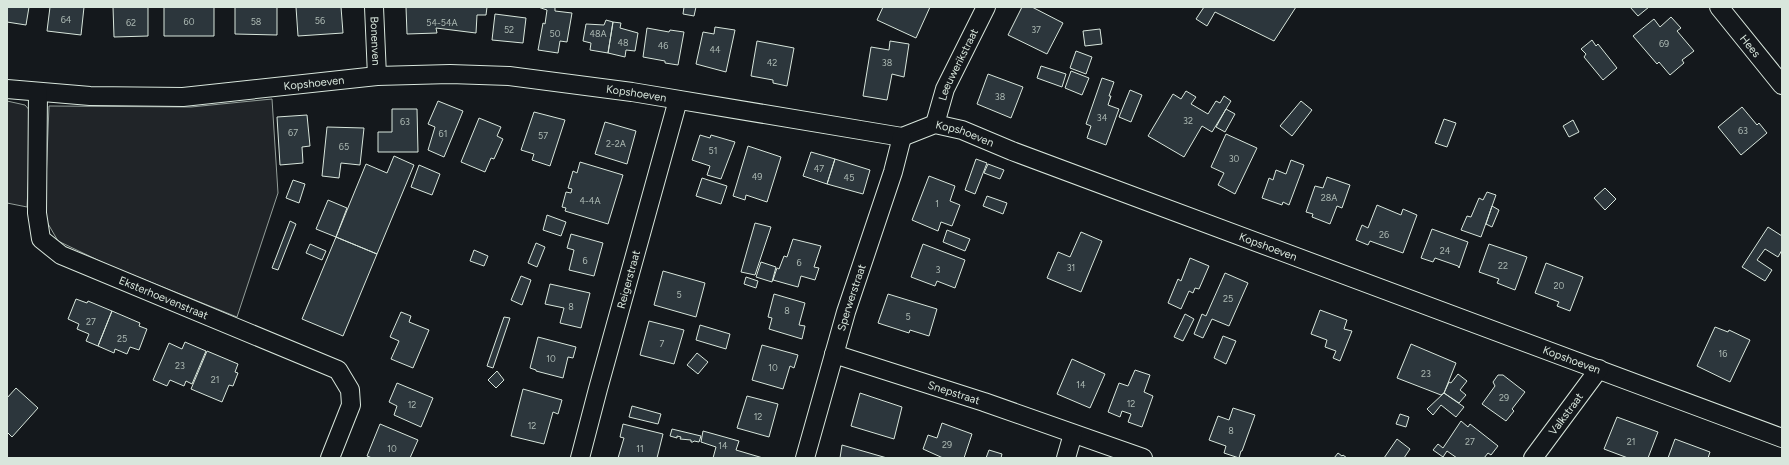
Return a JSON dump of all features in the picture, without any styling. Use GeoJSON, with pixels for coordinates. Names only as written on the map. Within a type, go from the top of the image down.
{"type":"FeatureCollection","features":[{"type":"Feature","properties":{"kind":"street","name":"Bonenven"},"geometry":{"type":"LineString","coordinates":[[374,7],[377,76]]}},
{"type":"Feature","properties":{"kind":"street","name":"Leeuwerikstraat"},"geometry":{"type":"LineString","coordinates":[[935,124],[945,89],[986,7]]}},
{"type":"Feature","properties":{"kind":"street","name":"Hees"},"geometry":{"type":"LineString","coordinates":[[1719,7],[1782,85]]}},
{"type":"Feature","properties":{"kind":"street","name":"Kopshoeven"},"geometry":{"type":"LineString","coordinates":[[7,89],[90,96],[183,97],[377,76],[450,74],[509,76],[632,92],[902,138],[935,124],[962,130],[1071,173],[1782,438]]}},
{"type":"Feature","properties":{"kind":"street","name":"Eksterhoevenstraat"},"geometry":{"type":"LineString","coordinates":[[38,92],[37,214],[41,239],[61,255],[338,370],[350,390],[351,405],[330,458]]}},
{"type":"Feature","properties":{"kind":"street","name":"Reigerstraat"},"geometry":{"type":"LineString","coordinates":[[580,458],[678,100]]}},
{"type":"Feature","properties":{"kind":"street","name":"Sperwerstraat"},"geometry":{"type":"LineString","coordinates":[[805,458],[834,354],[871,234],[893,172],[902,138]]}},
{"type":"Feature","properties":{"kind":"street","name":"Snepstraat"},"geometry":{"type":"LineString","coordinates":[[834,354],[984,402],[1143,458]]}},
{"type":"Feature","properties":{"kind":"street","name":"Valkstraat"},"geometry":{"type":"LineString","coordinates":[[1533,458],[1599,369]]}},
{"type":"Feature","properties":{"kind":"street"},"geometry":{"type":"LineString","coordinates":[[1066,458],[1073,434]]}},
{"type":"Feature","properties":{"kind":"shaded area"},"geometry":{"type":"Polygon","coordinates":[[[272,99],[278,193],[237,317],[108,265],[58,241],[47,222],[45,207],[49,106],[191,107],[272,99]]]}},
{"type":"Feature","properties":{"kind":"shaded area"},"geometry":{"type":"Polygon","coordinates":[[[7,101],[25,105],[32,113],[27,207],[7,203],[7,101]]]}},
{"type":"Feature","properties":{"kind":"building"},"geometry":{"type":"Polygon","coordinates":[[[7,7],[29,7],[26,25],[7,22],[7,7]]]}},
{"type":"Feature","properties":{"kind":"building"},"geometry":{"type":"Polygon","coordinates":[[[50,7],[84,7],[81,35],[47,31],[50,7]]]}},
{"type":"Feature","properties":{"kind":"building"},"geometry":{"type":"Polygon","coordinates":[[[113,7],[148,7],[148,36],[114,37],[113,7]]]}},
{"type":"Feature","properties":{"kind":"building"},"geometry":{"type":"Polygon","coordinates":[[[164,7],[214,7],[214,36],[164,36],[164,7]]]}},
{"type":"Feature","properties":{"kind":"building"},"geometry":{"type":"Polygon","coordinates":[[[235,7],[277,7],[277,35],[235,34],[235,7]]]}},
{"type":"Feature","properties":{"kind":"building"},"geometry":{"type":"Polygon","coordinates":[[[296,7],[341,7],[343,33],[298,36],[296,7]]]}},
{"type":"Feature","properties":{"kind":"building"},"geometry":{"type":"Polygon","coordinates":[[[406,7],[487,7],[486,15],[477,15],[476,33],[436,28],[437,33],[407,34],[406,7]]]}},
{"type":"Feature","properties":{"kind":"building"},"geometry":{"type":"Polygon","coordinates":[[[538,7],[555,7],[555,11],[572,13],[567,42],[560,41],[558,53],[538,50],[547,10],[538,7]]]}},
{"type":"Feature","properties":{"kind":"building"},"geometry":{"type":"Polygon","coordinates":[[[684,7],[696,7],[694,16],[683,14],[684,7]]]}},
{"type":"Feature","properties":{"kind":"building"},"geometry":{"type":"Polygon","coordinates":[[[883,7],[930,7],[916,38],[877,20],[883,7]]]}},
{"type":"Feature","properties":{"kind":"building"},"geometry":{"type":"Polygon","coordinates":[[[1022,7],[1032,7],[1063,23],[1047,54],[1008,35],[1022,7]]]}},
{"type":"Feature","properties":{"kind":"building"},"geometry":{"type":"Polygon","coordinates":[[[1204,7],[1296,7],[1274,41],[1215,12],[1207,26],[1196,19],[1204,7]]]}},
{"type":"Feature","properties":{"kind":"building"},"geometry":{"type":"Polygon","coordinates":[[[1630,7],[1649,7],[1638,16],[1630,7]]]}},
{"type":"Feature","properties":{"kind":"building"},"geometry":{"type":"Polygon","coordinates":[[[495,14],[526,18],[523,43],[492,40],[495,14]]]}},
{"type":"Feature","properties":{"kind":"building"},"geometry":{"type":"Polygon","coordinates":[[[1671,17],[1681,28],[1677,31],[1694,51],[1682,60],[1684,63],[1670,75],[1659,62],[1657,64],[1633,36],[1654,19],[1660,27],[1671,17]]]}},
{"type":"Feature","properties":{"kind":"building"},"geometry":{"type":"Polygon","coordinates":[[[606,20],[613,22],[608,53],[590,50],[591,43],[583,41],[586,24],[604,25],[606,20]]]}},
{"type":"Feature","properties":{"kind":"building"},"geometry":{"type":"Polygon","coordinates":[[[613,22],[621,23],[620,28],[638,33],[635,51],[626,50],[625,57],[608,53],[613,22]]]}},
{"type":"Feature","properties":{"kind":"building"},"geometry":{"type":"Polygon","coordinates":[[[715,27],[735,30],[726,72],[696,64],[703,32],[714,34],[715,27]]]}},
{"type":"Feature","properties":{"kind":"building"},"geometry":{"type":"Polygon","coordinates":[[[647,28],[669,32],[670,30],[684,32],[678,65],[643,57],[647,28]]]}},
{"type":"Feature","properties":{"kind":"building"},"geometry":{"type":"Polygon","coordinates":[[[1100,29],[1102,44],[1085,46],[1083,31],[1100,29]]]}},
{"type":"Feature","properties":{"kind":"building"},"geometry":{"type":"Polygon","coordinates":[[[1592,40],[1596,46],[1598,44],[1617,68],[1603,80],[1584,57],[1586,54],[1581,49],[1592,40]]]}},
{"type":"Feature","properties":{"kind":"building"},"geometry":{"type":"Polygon","coordinates":[[[757,41],[794,48],[787,86],[773,83],[773,80],[751,76],[757,41]]]}},
{"type":"Feature","properties":{"kind":"building"},"geometry":{"type":"Polygon","coordinates":[[[890,41],[909,44],[904,77],[892,74],[887,100],[863,96],[871,47],[889,50],[890,41]]]}},
{"type":"Feature","properties":{"kind":"building"},"geometry":{"type":"Polygon","coordinates":[[[1076,51],[1092,57],[1086,74],[1070,68],[1076,51]]]}},
{"type":"Feature","properties":{"kind":"building"},"geometry":{"type":"Polygon","coordinates":[[[1041,66],[1066,74],[1062,87],[1037,78],[1041,66]]]}},
{"type":"Feature","properties":{"kind":"building"},"geometry":{"type":"Polygon","coordinates":[[[1071,71],[1089,78],[1082,95],[1065,88],[1071,71]]]}},
{"type":"Feature","properties":{"kind":"building"},"geometry":{"type":"Polygon","coordinates":[[[988,74],[1023,87],[1011,118],[977,104],[988,74]]]}},
{"type":"Feature","properties":{"kind":"building"},"geometry":{"type":"Polygon","coordinates":[[[1102,78],[1114,82],[1109,96],[1111,96],[1108,105],[1119,109],[1106,145],[1087,138],[1091,126],[1086,124],[1102,78]]]}},
{"type":"Feature","properties":{"kind":"building"},"geometry":{"type":"Polygon","coordinates":[[[1130,90],[1142,95],[1131,122],[1119,117],[1130,90]]]}},
{"type":"Feature","properties":{"kind":"building"},"geometry":{"type":"Polygon","coordinates":[[[1186,91],[1196,97],[1191,104],[1208,114],[1216,101],[1220,103],[1224,96],[1231,101],[1212,132],[1202,126],[1184,157],[1148,136],[1173,94],[1181,99],[1186,91]]]}},
{"type":"Feature","properties":{"kind":"building"},"geometry":{"type":"Polygon","coordinates":[[[438,101],[463,111],[444,157],[428,150],[435,127],[428,124],[438,101]]]}},
{"type":"Feature","properties":{"kind":"building"},"geometry":{"type":"Polygon","coordinates":[[[1301,101],[1312,110],[1292,136],[1280,126],[1301,101]]]}},
{"type":"Feature","properties":{"kind":"building"},"geometry":{"type":"Polygon","coordinates":[[[1742,107],[1757,125],[1759,123],[1767,133],[1741,155],[1718,127],[1742,107]]]}},
{"type":"Feature","properties":{"kind":"building"},"geometry":{"type":"Polygon","coordinates":[[[392,109],[417,109],[418,152],[378,152],[378,132],[392,132],[392,109]]]}},
{"type":"Feature","properties":{"kind":"building"},"geometry":{"type":"Polygon","coordinates":[[[1226,109],[1235,114],[1225,132],[1216,127],[1226,109]]]}},
{"type":"Feature","properties":{"kind":"building"},"geometry":{"type":"Polygon","coordinates":[[[534,112],[565,120],[550,166],[532,160],[534,154],[521,150],[534,112]]]}},
{"type":"Feature","properties":{"kind":"building"},"geometry":{"type":"Polygon","coordinates":[[[307,115],[310,146],[302,147],[303,163],[280,165],[277,117],[307,115]]]}},
{"type":"Feature","properties":{"kind":"building"},"geometry":{"type":"Polygon","coordinates":[[[479,118],[501,127],[497,136],[503,139],[494,159],[491,158],[485,172],[461,162],[479,118]]]}},
{"type":"Feature","properties":{"kind":"building"},"geometry":{"type":"Polygon","coordinates":[[[1444,119],[1456,123],[1447,147],[1435,143],[1444,119]]]}},
{"type":"Feature","properties":{"kind":"building"},"geometry":{"type":"Polygon","coordinates":[[[1573,120],[1579,132],[1569,137],[1563,126],[1573,120]]]}},
{"type":"Feature","properties":{"kind":"building"},"geometry":{"type":"Polygon","coordinates":[[[605,122],[636,131],[627,164],[595,154],[605,122]]]}},
{"type":"Feature","properties":{"kind":"building"},"geometry":{"type":"Polygon","coordinates":[[[327,127],[364,128],[360,165],[341,163],[339,178],[322,176],[327,127]]]}},
{"type":"Feature","properties":{"kind":"building"},"geometry":{"type":"Polygon","coordinates":[[[1226,134],[1257,148],[1235,194],[1218,185],[1224,173],[1211,167],[1226,134]]]}},
{"type":"Feature","properties":{"kind":"building"},"geometry":{"type":"Polygon","coordinates":[[[700,135],[710,138],[711,135],[735,142],[721,179],[707,175],[710,166],[692,160],[700,135]]]}},
{"type":"Feature","properties":{"kind":"building"},"geometry":{"type":"Polygon","coordinates":[[[748,146],[781,157],[767,202],[746,195],[745,200],[733,196],[748,146]]]}},
{"type":"Feature","properties":{"kind":"building"},"geometry":{"type":"Polygon","coordinates":[[[811,152],[835,159],[827,184],[803,176],[811,152]]]}},
{"type":"Feature","properties":{"kind":"building"},"geometry":{"type":"Polygon","coordinates":[[[394,156],[414,165],[377,254],[336,237],[366,164],[387,173],[394,156]]]}},
{"type":"Feature","properties":{"kind":"building"},"geometry":{"type":"Polygon","coordinates":[[[835,159],[870,170],[863,194],[827,184],[835,159]]]}},
{"type":"Feature","properties":{"kind":"building"},"geometry":{"type":"Polygon","coordinates":[[[976,159],[987,163],[975,194],[965,190],[976,159]]]}},
{"type":"Feature","properties":{"kind":"building"},"geometry":{"type":"Polygon","coordinates":[[[1291,160],[1304,165],[1289,205],[1283,202],[1282,205],[1262,198],[1269,178],[1273,180],[1276,170],[1286,174],[1291,160]]]}},
{"type":"Feature","properties":{"kind":"building"},"geometry":{"type":"Polygon","coordinates":[[[580,162],[623,175],[608,224],[565,211],[566,208],[562,207],[566,192],[571,193],[572,189],[568,188],[573,171],[577,173],[580,162]]]}},
{"type":"Feature","properties":{"kind":"building"},"geometry":{"type":"Polygon","coordinates":[[[988,164],[1004,170],[1000,179],[984,173],[988,164]]]}},
{"type":"Feature","properties":{"kind":"building"},"geometry":{"type":"Polygon","coordinates":[[[419,165],[440,174],[432,195],[411,187],[419,165]]]}},
{"type":"Feature","properties":{"kind":"building"},"geometry":{"type":"Polygon","coordinates":[[[929,176],[955,186],[950,201],[960,205],[952,226],[941,222],[938,231],[912,220],[929,176]]]}},
{"type":"Feature","properties":{"kind":"building"},"geometry":{"type":"Polygon","coordinates":[[[1327,177],[1350,185],[1342,208],[1337,206],[1330,224],[1312,217],[1313,214],[1306,212],[1315,186],[1323,188],[1327,177]]]}},
{"type":"Feature","properties":{"kind":"building"},"geometry":{"type":"Polygon","coordinates":[[[702,178],[727,186],[721,204],[696,196],[702,178]]]}},
{"type":"Feature","properties":{"kind":"building"},"geometry":{"type":"Polygon","coordinates":[[[293,180],[305,184],[299,203],[286,198],[293,180]]]}},
{"type":"Feature","properties":{"kind":"building"},"geometry":{"type":"Polygon","coordinates":[[[1605,188],[1616,199],[1605,210],[1594,198],[1605,188]]]}},
{"type":"Feature","properties":{"kind":"building"},"geometry":{"type":"Polygon","coordinates":[[[1487,192],[1496,195],[1481,237],[1461,230],[1467,216],[1471,217],[1479,198],[1483,200],[1487,192]]]}},
{"type":"Feature","properties":{"kind":"building"},"geometry":{"type":"Polygon","coordinates":[[[987,196],[1007,203],[1003,214],[983,206],[987,196]]]}},
{"type":"Feature","properties":{"kind":"building"},"geometry":{"type":"Polygon","coordinates":[[[328,200],[347,208],[336,237],[316,229],[328,200]]]}},
{"type":"Feature","properties":{"kind":"building"},"geometry":{"type":"Polygon","coordinates":[[[1377,205],[1401,215],[1403,209],[1417,215],[1403,253],[1370,241],[1368,245],[1356,240],[1362,225],[1368,228],[1377,205]]]}},
{"type":"Feature","properties":{"kind":"building"},"geometry":{"type":"Polygon","coordinates":[[[1492,206],[1499,210],[1492,227],[1486,224],[1492,206]]]}},
{"type":"Feature","properties":{"kind":"building"},"geometry":{"type":"Polygon","coordinates":[[[547,215],[566,222],[561,236],[543,230],[547,215]]]}},
{"type":"Feature","properties":{"kind":"building"},"geometry":{"type":"Polygon","coordinates":[[[290,221],[296,224],[278,270],[272,268],[290,221]]]}},
{"type":"Feature","properties":{"kind":"building"},"geometry":{"type":"Polygon","coordinates":[[[755,223],[771,227],[755,275],[741,272],[755,223]]]}},
{"type":"Feature","properties":{"kind":"building"},"geometry":{"type":"Polygon","coordinates":[[[1768,227],[1782,236],[1782,250],[1778,257],[1765,249],[1757,260],[1772,270],[1765,281],[1742,267],[1768,227]]]}},
{"type":"Feature","properties":{"kind":"building"},"geometry":{"type":"Polygon","coordinates":[[[1432,229],[1468,242],[1459,268],[1458,266],[1435,258],[1433,262],[1421,258],[1432,229]]]}},
{"type":"Feature","properties":{"kind":"building"},"geometry":{"type":"Polygon","coordinates":[[[947,230],[970,239],[965,251],[943,242],[947,230]]]}},
{"type":"Feature","properties":{"kind":"building"},"geometry":{"type":"Polygon","coordinates":[[[1081,232],[1102,241],[1081,292],[1047,278],[1058,252],[1070,257],[1081,232]]]}},
{"type":"Feature","properties":{"kind":"building"},"geometry":{"type":"Polygon","coordinates":[[[571,234],[603,243],[594,276],[569,270],[574,250],[567,248],[571,234]]]}},
{"type":"Feature","properties":{"kind":"building"},"geometry":{"type":"Polygon","coordinates":[[[336,237],[377,254],[343,336],[302,319],[336,237]]]}},
{"type":"Feature","properties":{"kind":"building"},"geometry":{"type":"Polygon","coordinates":[[[793,239],[821,246],[814,267],[819,268],[815,280],[801,276],[798,287],[773,280],[777,268],[779,269],[784,256],[787,257],[793,239]]]}},
{"type":"Feature","properties":{"kind":"building"},"geometry":{"type":"Polygon","coordinates":[[[536,243],[545,247],[537,267],[528,263],[536,243]]]}},
{"type":"Feature","properties":{"kind":"building"},"geometry":{"type":"Polygon","coordinates":[[[310,244],[326,251],[322,260],[306,253],[310,244]]]}},
{"type":"Feature","properties":{"kind":"building"},"geometry":{"type":"Polygon","coordinates":[[[923,244],[965,260],[955,288],[937,281],[935,286],[911,277],[923,244]]]}},
{"type":"Feature","properties":{"kind":"building"},"geometry":{"type":"Polygon","coordinates":[[[1489,244],[1527,257],[1515,290],[1497,283],[1499,279],[1479,272],[1489,244]]]}},
{"type":"Feature","properties":{"kind":"building"},"geometry":{"type":"Polygon","coordinates":[[[474,250],[488,256],[484,266],[470,261],[474,250]]]}},
{"type":"Feature","properties":{"kind":"building"},"geometry":{"type":"Polygon","coordinates":[[[1190,258],[1209,266],[1199,289],[1195,288],[1193,293],[1189,291],[1181,309],[1168,303],[1178,279],[1181,281],[1190,258]]]}},
{"type":"Feature","properties":{"kind":"building"},"geometry":{"type":"Polygon","coordinates":[[[761,262],[776,267],[772,282],[756,277],[761,262]]]}},
{"type":"Feature","properties":{"kind":"building"},"geometry":{"type":"Polygon","coordinates":[[[1546,263],[1583,277],[1570,311],[1557,306],[1559,302],[1535,293],[1546,263]]]}},
{"type":"Feature","properties":{"kind":"building"},"geometry":{"type":"Polygon","coordinates":[[[663,271],[705,283],[696,317],[654,305],[663,271]]]}},
{"type":"Feature","properties":{"kind":"building"},"geometry":{"type":"Polygon","coordinates":[[[1225,273],[1248,283],[1229,326],[1212,319],[1203,338],[1194,334],[1202,314],[1206,316],[1225,273]]]}},
{"type":"Feature","properties":{"kind":"building"},"geometry":{"type":"Polygon","coordinates":[[[521,276],[531,280],[522,305],[511,300],[521,276]]]}},
{"type":"Feature","properties":{"kind":"building"},"geometry":{"type":"Polygon","coordinates":[[[746,277],[758,281],[756,288],[744,284],[746,277]]]}},
{"type":"Feature","properties":{"kind":"building"},"geometry":{"type":"Polygon","coordinates":[[[550,284],[590,293],[581,328],[560,323],[564,308],[545,304],[550,284]]]}},
{"type":"Feature","properties":{"kind":"building"},"geometry":{"type":"Polygon","coordinates":[[[774,294],[805,303],[799,325],[805,326],[802,339],[769,329],[772,318],[768,317],[774,294]]]}},
{"type":"Feature","properties":{"kind":"building"},"geometry":{"type":"Polygon","coordinates":[[[888,294],[937,309],[929,336],[910,330],[909,333],[878,323],[888,294]]]}},
{"type":"Feature","properties":{"kind":"building"},"geometry":{"type":"Polygon","coordinates":[[[76,299],[87,303],[88,301],[112,311],[98,346],[86,341],[89,334],[77,329],[79,324],[68,319],[76,299]]]}},
{"type":"Feature","properties":{"kind":"building"},"geometry":{"type":"Polygon","coordinates":[[[1320,310],[1347,320],[1344,329],[1352,331],[1340,361],[1333,358],[1336,351],[1325,347],[1327,340],[1311,334],[1320,310]]]}},
{"type":"Feature","properties":{"kind":"building"},"geometry":{"type":"Polygon","coordinates":[[[112,311],[140,323],[139,326],[147,329],[139,350],[130,347],[127,354],[115,349],[114,353],[98,346],[112,311]]]}},
{"type":"Feature","properties":{"kind":"building"},"geometry":{"type":"Polygon","coordinates":[[[401,312],[411,316],[409,322],[429,330],[413,368],[391,359],[399,341],[390,337],[401,312]]]}},
{"type":"Feature","properties":{"kind":"building"},"geometry":{"type":"Polygon","coordinates":[[[1185,314],[1194,319],[1183,341],[1174,337],[1185,314]]]}},
{"type":"Feature","properties":{"kind":"building"},"geometry":{"type":"Polygon","coordinates":[[[504,317],[510,318],[493,368],[487,366],[504,317]]]}},
{"type":"Feature","properties":{"kind":"building"},"geometry":{"type":"Polygon","coordinates":[[[649,321],[684,330],[674,364],[640,355],[649,321]]]}},
{"type":"Feature","properties":{"kind":"building"},"geometry":{"type":"Polygon","coordinates":[[[700,325],[730,334],[726,349],[696,340],[700,325]]]}},
{"type":"Feature","properties":{"kind":"building"},"geometry":{"type":"Polygon","coordinates":[[[1715,327],[1728,332],[1729,330],[1750,340],[1730,382],[1697,366],[1715,327]]]}},
{"type":"Feature","properties":{"kind":"building"},"geometry":{"type":"Polygon","coordinates":[[[1223,336],[1236,341],[1226,364],[1214,358],[1223,336]]]}},
{"type":"Feature","properties":{"kind":"building"},"geometry":{"type":"Polygon","coordinates":[[[538,337],[576,347],[573,358],[568,357],[563,378],[530,368],[538,337]]]}},
{"type":"Feature","properties":{"kind":"building"},"geometry":{"type":"Polygon","coordinates":[[[185,342],[206,351],[192,384],[186,381],[184,386],[170,380],[167,386],[153,380],[169,343],[182,349],[185,342]]]}},
{"type":"Feature","properties":{"kind":"building"},"geometry":{"type":"Polygon","coordinates":[[[1411,344],[1456,363],[1444,393],[1441,395],[1397,378],[1411,344]]]}},
{"type":"Feature","properties":{"kind":"building"},"geometry":{"type":"Polygon","coordinates":[[[762,345],[798,355],[794,368],[790,366],[783,389],[752,380],[762,345]]]}},
{"type":"Feature","properties":{"kind":"building"},"geometry":{"type":"Polygon","coordinates":[[[207,351],[238,364],[235,372],[238,373],[233,386],[229,385],[222,402],[191,389],[207,351]]]}},
{"type":"Feature","properties":{"kind":"building"},"geometry":{"type":"Polygon","coordinates":[[[697,353],[708,362],[698,374],[687,365],[697,353]]]}},
{"type":"Feature","properties":{"kind":"building"},"geometry":{"type":"Polygon","coordinates":[[[1072,359],[1105,374],[1090,408],[1057,394],[1072,359]]]}},
{"type":"Feature","properties":{"kind":"building"},"geometry":{"type":"Polygon","coordinates":[[[1135,370],[1150,375],[1144,392],[1153,396],[1142,427],[1128,422],[1131,414],[1122,411],[1120,417],[1108,412],[1119,383],[1128,386],[1135,370]]]}},
{"type":"Feature","properties":{"kind":"building"},"geometry":{"type":"Polygon","coordinates":[[[497,371],[504,380],[496,388],[488,380],[497,371]]]}},
{"type":"Feature","properties":{"kind":"building"},"geometry":{"type":"Polygon","coordinates":[[[1458,374],[1467,381],[1460,390],[1466,395],[1459,403],[1444,393],[1449,382],[1451,383],[1458,374]]]}},
{"type":"Feature","properties":{"kind":"building"},"geometry":{"type":"Polygon","coordinates":[[[1498,375],[1503,375],[1525,392],[1512,409],[1514,411],[1506,421],[1482,404],[1495,386],[1493,382],[1498,375]]]}},
{"type":"Feature","properties":{"kind":"building"},"geometry":{"type":"Polygon","coordinates":[[[397,383],[433,398],[421,427],[394,415],[397,406],[389,402],[397,383]]]}},
{"type":"Feature","properties":{"kind":"building"},"geometry":{"type":"Polygon","coordinates":[[[16,388],[38,408],[12,437],[7,432],[7,398],[16,388]]]}},
{"type":"Feature","properties":{"kind":"building"},"geometry":{"type":"Polygon","coordinates":[[[523,389],[562,400],[558,414],[553,412],[544,444],[511,436],[523,389]]]}},
{"type":"Feature","properties":{"kind":"building"},"geometry":{"type":"Polygon","coordinates":[[[860,393],[902,407],[894,439],[851,426],[860,393]]]}},
{"type":"Feature","properties":{"kind":"building"},"geometry":{"type":"Polygon","coordinates":[[[1444,393],[1464,407],[1456,417],[1441,405],[1433,415],[1427,409],[1444,393]]]}},
{"type":"Feature","properties":{"kind":"building"},"geometry":{"type":"Polygon","coordinates":[[[747,396],[778,404],[769,437],[737,428],[747,396]]]}},
{"type":"Feature","properties":{"kind":"building"},"geometry":{"type":"Polygon","coordinates":[[[632,406],[661,414],[658,424],[629,417],[632,406]]]}},
{"type":"Feature","properties":{"kind":"building"},"geometry":{"type":"Polygon","coordinates":[[[1233,408],[1255,415],[1239,458],[1224,453],[1226,446],[1209,440],[1218,416],[1229,420],[1233,408]]]}},
{"type":"Feature","properties":{"kind":"building"},"geometry":{"type":"Polygon","coordinates":[[[1400,414],[1409,417],[1406,427],[1396,424],[1400,414]]]}},
{"type":"Feature","properties":{"kind":"building"},"geometry":{"type":"Polygon","coordinates":[[[1617,417],[1658,432],[1648,458],[1628,458],[1604,449],[1617,417]]]}},
{"type":"Feature","properties":{"kind":"building"},"geometry":{"type":"Polygon","coordinates":[[[1461,421],[1468,427],[1470,424],[1498,446],[1491,455],[1488,453],[1484,458],[1457,458],[1447,451],[1443,457],[1433,450],[1438,444],[1443,448],[1461,421]]]}},
{"type":"Feature","properties":{"kind":"building"},"geometry":{"type":"Polygon","coordinates":[[[942,423],[972,434],[964,458],[943,458],[923,449],[928,435],[937,438],[942,423]]]}},
{"type":"Feature","properties":{"kind":"building"},"geometry":{"type":"Polygon","coordinates":[[[380,424],[418,440],[410,458],[372,458],[367,456],[380,424]]]}},
{"type":"Feature","properties":{"kind":"building"},"geometry":{"type":"Polygon","coordinates":[[[623,424],[663,434],[657,458],[618,458],[624,438],[620,437],[623,424]]]}},
{"type":"Feature","properties":{"kind":"building"},"geometry":{"type":"Polygon","coordinates":[[[672,429],[701,436],[699,442],[691,442],[691,440],[680,439],[681,437],[677,436],[677,438],[670,436],[672,429]]]}},
{"type":"Feature","properties":{"kind":"building"},"geometry":{"type":"Polygon","coordinates":[[[703,431],[739,441],[736,450],[763,458],[713,458],[716,447],[701,442],[703,431]]]}},
{"type":"Feature","properties":{"kind":"building"},"geometry":{"type":"Polygon","coordinates":[[[1397,439],[1410,449],[1404,458],[1384,458],[1397,439]]]}},
{"type":"Feature","properties":{"kind":"building"},"geometry":{"type":"Polygon","coordinates":[[[1675,439],[1710,452],[1708,458],[1668,458],[1675,439]]]}},
{"type":"Feature","properties":{"kind":"building"},"geometry":{"type":"Polygon","coordinates":[[[842,445],[887,458],[840,458],[842,445]]]}},
{"type":"Feature","properties":{"kind":"building"},"geometry":{"type":"Polygon","coordinates":[[[989,450],[1002,454],[1001,458],[986,458],[989,450]]]}},
{"type":"Feature","properties":{"kind":"building"},"geometry":{"type":"Polygon","coordinates":[[[1338,453],[1342,456],[1343,455],[1347,458],[1334,458],[1338,453]]]}}]}
